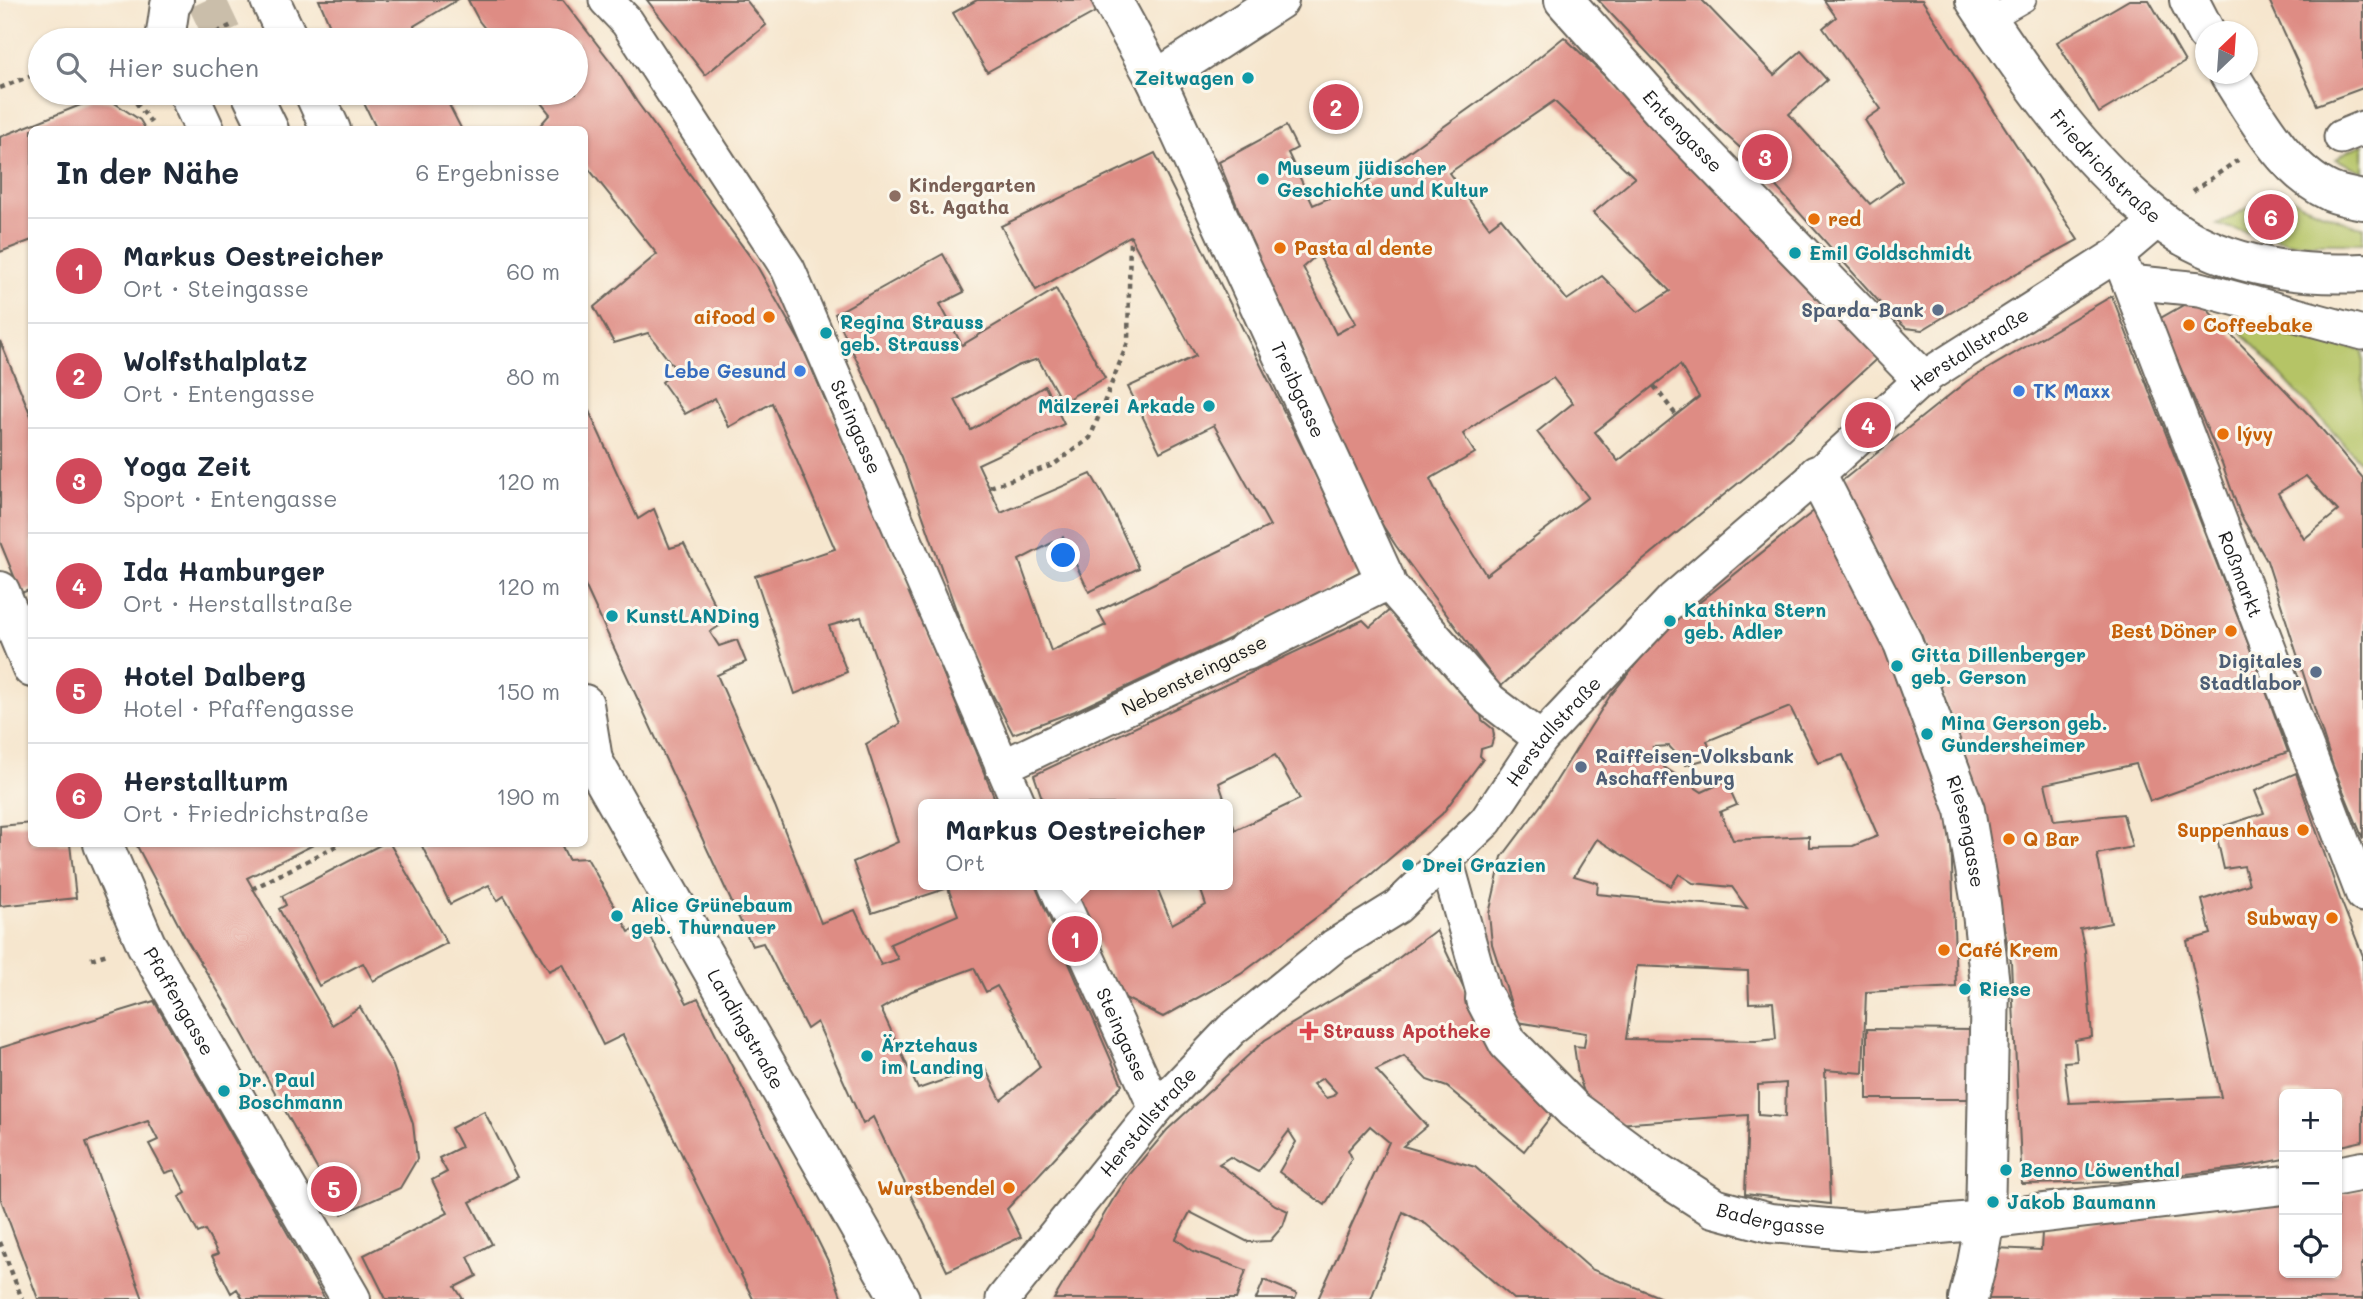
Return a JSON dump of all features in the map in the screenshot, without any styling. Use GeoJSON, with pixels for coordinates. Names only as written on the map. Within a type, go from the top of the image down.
{"type":"FeatureCollection","features":[{"type":"Feature","properties":{"kind":"street"},"geometry":{"type":"LineString","coordinates":[[167,28],[170,5],[174,0]]}},
{"type":"Feature","properties":{"kind":"street"},"geometry":{"type":"LineString","coordinates":[[270,0],[283,28]]}},
{"type":"Feature","properties":{"kind":"street","name":"Steingasse"},"geometry":{"type":"LineString","coordinates":[[606,0],[627,22],[788,269],[1017,799]]}},
{"type":"Feature","properties":{"kind":"street","name":"Treibgasse"},"geometry":{"type":"LineString","coordinates":[[1112,0],[1156,79],[1386,581],[1490,700],[1541,739]]}},
{"type":"Feature","properties":{"kind":"street"},"geometry":{"type":"LineString","coordinates":[[1156,79],[1279,0]]}},
{"type":"Feature","properties":{"kind":"street","name":"Entengasse"},"geometry":{"type":"LineString","coordinates":[[1564,0],[1654,113],[1922,379]]}},
{"type":"Feature","properties":{"kind":"street"},"geometry":{"type":"LineString","coordinates":[[2189,0],[2200,21]]}},
{"type":"Feature","properties":{"kind":"street","name":"Friedrichstraße"},"geometry":{"type":"LineString","coordinates":[[1982,10],[2037,89],[2078,141],[2104,172],[2158,220],[2189,240],[2252,264],[2282,270],[2344,274],[2363,272]]}},
{"type":"Feature","properties":{"kind":"street"},"geometry":{"type":"LineString","coordinates":[[2235,84],[2270,138],[2306,175],[2332,192],[2363,200]]}},
{"type":"Feature","properties":{"kind":"street"},"geometry":{"type":"LineString","coordinates":[[193,105],[203,126]]}},
{"type":"Feature","properties":{"kind":"street"},"geometry":{"type":"LineString","coordinates":[[257,105],[266,126]]}},
{"type":"Feature","properties":{"kind":"street"},"geometry":{"type":"LineString","coordinates":[[320,105],[329,126]]}},
{"type":"Feature","properties":{"kind":"street","name":"Herstallstraße"},"geometry":{"type":"LineString","coordinates":[[1003,1299],[1156,1109],[1231,1030],[1334,946],[1397,907],[1486,821],[1541,739],[1673,599],[1817,475],[1922,379],[2123,268],[2158,220]]}},
{"type":"Feature","properties":{"kind":"street"},"geometry":{"type":"LineString","coordinates":[[2123,268],[2363,333]]}},
{"type":"Feature","properties":{"kind":"street","name":"Roßmarkt"},"geometry":{"type":"LineString","coordinates":[[2123,268],[2363,895]]}},
{"type":"Feature","properties":{"kind":"street","name":"Riesengasse"},"geometry":{"type":"LineString","coordinates":[[1817,475],[1903,643],[1965,810],[1981,904],[1990,985],[1985,1220],[1968,1299]]}},
{"type":"Feature","properties":{"kind":"street","name":"Nebensteingasse"},"geometry":{"type":"LineString","coordinates":[[1002,767],[1386,581]]}},
{"type":"Feature","properties":{"kind":"street"},"geometry":{"type":"LineString","coordinates":[[0,591],[28,658]]}},
{"type":"Feature","properties":{"kind":"street","name":"Landingstraße"},"geometry":{"type":"LineString","coordinates":[[588,755],[901,1299]]}},
{"type":"Feature","properties":{"kind":"street","name":"Pfaffengasse"},"geometry":{"type":"LineString","coordinates":[[104,847],[146,944],[351,1299]]}},
{"type":"Feature","properties":{"kind":"street","name":"Badergasse"},"geometry":{"type":"LineString","coordinates":[[1446,859],[1485,999],[1507,1043],[1574,1110],[1655,1170],[1714,1208],[1770,1223],[1861,1231],[1985,1220],[2279,1186]]}},
{"type":"Feature","properties":{"kind":"street","name":"Steingasse"},"geometry":{"type":"LineString","coordinates":[[1057,890],[1156,1109]]}},
{"type":"Feature","properties":{"kind":"street"},"geometry":{"type":"LineString","coordinates":[[2342,1175],[2363,1171]]}},
{"type":"Feature","properties":{"kind":"lane"},"geometry":{"type":"LineString","coordinates":[[1982,10],[2024,0]]}},
{"type":"Feature","properties":{"kind":"path"},"geometry":{"type":"LineString","coordinates":[[0,88],[28,77]]}},
{"type":"Feature","properties":{"kind":"path"},"geometry":{"type":"LineString","coordinates":[[138,105],[153,126]]}},
{"type":"Feature","properties":{"kind":"path"},"geometry":{"type":"LineString","coordinates":[[2158,220],[2270,138]]}},
{"type":"Feature","properties":{"kind":"path"},"geometry":{"type":"LineString","coordinates":[[990,487],[1053,465],[1090,438],[1128,342],[1130,236]]}},
{"type":"Feature","properties":{"kind":"path"},"geometry":{"type":"LineString","coordinates":[[1654,386],[1676,415]]}},
{"type":"Feature","properties":{"kind":"path"},"geometry":{"type":"LineString","coordinates":[[252,889],[334,847]]}},
{"type":"Feature","properties":{"kind":"path"},"geometry":{"type":"LineString","coordinates":[[0,1242],[22,1299]]}},
{"type":"Feature","properties":{"kind":"green space"},"geometry":{"type":"Polygon","coordinates":[[[2363,144],[2363,172],[2336,159],[2349,150],[2363,144]]]}},
{"type":"Feature","properties":{"kind":"green space"},"geometry":{"type":"Polygon","coordinates":[[[2280,190],[2301,204],[2363,227],[2363,243],[2292,243],[2217,225],[2280,190]]]}},
{"type":"Feature","properties":{"kind":"green space"},"geometry":{"type":"Polygon","coordinates":[[[2236,326],[2363,350],[2363,465],[2236,326]]]}},
{"type":"Feature","properties":{"kind":"building"},"geometry":{"type":"Polygon","coordinates":[[[319,0],[457,0],[415,28],[331,28],[319,0]]]}},
{"type":"Feature","properties":{"kind":"building"},"geometry":{"type":"Polygon","coordinates":[[[468,0],[563,0],[585,28],[485,28],[468,0]]]}},
{"type":"Feature","properties":{"kind":"building"},"geometry":{"type":"Polygon","coordinates":[[[647,0],[746,0],[766,25],[705,75],[647,0]]]}},
{"type":"Feature","properties":{"kind":"building"},"geometry":{"type":"Polygon","coordinates":[[[977,0],[1105,0],[1108,5],[987,72],[953,13],[977,0]]]}},
{"type":"Feature","properties":{"kind":"building"},"geometry":{"type":"Polygon","coordinates":[[[1598,0],[1702,0],[1774,75],[1801,51],[1827,80],[1789,114],[1870,204],[1902,181],[1865,120],[1881,109],[1823,28],[1836,17],[1824,0],[1922,0],[2078,240],[1922,330],[1906,328],[1889,313],[1746,153],[1718,128],[1598,0]]]}},
{"type":"Feature","properties":{"kind":"building"},"geometry":{"type":"Polygon","coordinates":[[[2129,0],[2149,0],[2185,62],[2099,113],[2057,42],[2129,0]]]}},
{"type":"Feature","properties":{"kind":"building"},"geometry":{"type":"Polygon","coordinates":[[[2269,0],[2363,0],[2363,88],[2317,105],[2269,0]]]}},
{"type":"Feature","properties":{"kind":"building"},"geometry":{"type":"Polygon","coordinates":[[[588,32],[757,266],[800,342],[907,585],[995,799],[918,799],[918,890],[942,890],[872,913],[853,862],[898,842],[866,744],[900,724],[861,617],[829,626],[847,672],[795,694],[755,576],[835,549],[772,403],[729,427],[715,398],[685,414],[662,382],[676,370],[648,333],[614,343],[594,307],[657,254],[588,168],[588,126],[540,126],[550,114],[543,105],[588,105],[588,32]]]}},
{"type":"Feature","properties":{"kind":"building"},"geometry":{"type":"Polygon","coordinates":[[[1564,37],[1681,149],[1883,353],[1757,468],[1641,562],[1500,687],[1396,546],[1372,509],[1301,347],[1268,282],[1219,162],[1286,126],[1297,148],[1288,153],[1313,205],[1366,182],[1523,70],[1564,37]],[[1554,101],[1449,173],[1489,227],[1501,218],[1567,300],[1602,276],[1638,312],[1670,291],[1593,213],[1635,178],[1554,101]],[[1318,254],[1303,267],[1336,334],[1356,323],[1318,254]],[[1680,365],[1595,432],[1618,461],[1699,397],[1680,365]],[[1553,378],[1463,434],[1475,453],[1430,479],[1444,508],[1486,575],[1588,497],[1537,432],[1573,403],[1553,378]]]}},
{"type":"Feature","properties":{"kind":"building"},"geometry":{"type":"Polygon","coordinates":[[[80,105],[118,105],[140,120],[144,126],[28,126],[28,242],[0,252],[0,137],[80,105]]]}},
{"type":"Feature","properties":{"kind":"building"},"geometry":{"type":"Polygon","coordinates":[[[365,105],[449,105],[460,126],[375,126],[365,105]]]}},
{"type":"Feature","properties":{"kind":"building"},"geometry":{"type":"Polygon","coordinates":[[[1155,153],[1363,570],[1237,635],[1075,711],[1013,734],[972,655],[902,457],[835,314],[943,254],[964,292],[940,304],[962,345],[1056,289],[1105,378],[1062,402],[1038,359],[1017,366],[955,400],[971,430],[1045,386],[1064,424],[978,464],[1001,513],[1091,474],[1114,514],[1139,568],[1089,592],[1063,537],[1019,560],[1051,651],[1106,625],[1098,611],[1270,526],[1214,425],[1160,452],[1128,387],[1196,356],[1130,236],[1036,290],[1001,226],[1155,153]]]}},
{"type":"Feature","properties":{"kind":"building"},"geometry":{"type":"Polygon","coordinates":[[[2271,207],[2279,210],[2282,218],[2279,226],[2271,229],[2263,226],[2260,218],[2263,210],[2271,207]]]}},
{"type":"Feature","properties":{"kind":"building"},"geometry":{"type":"Polygon","coordinates":[[[2112,296],[2288,752],[2150,801],[2136,764],[2045,784],[2054,821],[2123,814],[2132,847],[2097,854],[2111,923],[2080,929],[2085,951],[2092,1037],[2075,1040],[2077,1061],[2064,1062],[2069,1103],[2221,1097],[2187,941],[2211,934],[2202,900],[2249,884],[2244,866],[2224,869],[2215,829],[2264,813],[2255,791],[2296,773],[2363,956],[2363,1141],[2342,1146],[2342,1089],[2279,1089],[2279,1160],[2238,1168],[2118,1182],[2022,1184],[2011,962],[1979,802],[1929,653],[1838,484],[1967,381],[2112,296]]]}},
{"type":"Feature","properties":{"kind":"building"},"geometry":{"type":"Polygon","coordinates":[[[2196,298],[2314,420],[2363,478],[2363,839],[2333,766],[2267,561],[2240,514],[2222,463],[2159,319],[2196,298]],[[2306,476],[2278,493],[2304,539],[2338,511],[2306,476]]]}},
{"type":"Feature","properties":{"kind":"building"},"geometry":{"type":"Polygon","coordinates":[[[0,341],[28,408],[28,590],[21,593],[0,542],[0,341]]]}},
{"type":"Feature","properties":{"kind":"building"},"geometry":{"type":"Polygon","coordinates":[[[588,409],[638,519],[654,509],[670,548],[684,544],[724,623],[710,632],[719,646],[737,640],[746,662],[717,675],[775,806],[821,923],[855,910],[881,965],[898,959],[890,944],[958,915],[949,890],[1037,890],[1122,1085],[1007,1209],[1021,1237],[947,1271],[873,1117],[863,1124],[817,1022],[807,1029],[763,943],[752,946],[588,592],[588,409]],[[974,968],[912,991],[881,1009],[918,1089],[984,1066],[1001,1100],[1040,1067],[997,986],[986,992],[974,968]]]}},
{"type":"Feature","properties":{"kind":"building"},"geometry":{"type":"Polygon","coordinates":[[[1820,506],[1895,661],[1950,806],[1956,987],[1866,992],[1863,1073],[1825,1070],[1830,1204],[1745,1194],[1748,1115],[1616,1124],[1586,1098],[1578,1074],[1574,1046],[1584,1047],[1586,1033],[1517,1022],[1492,944],[1489,914],[1502,857],[1541,805],[1610,696],[1660,634],[1820,506]],[[1790,707],[1707,741],[1713,757],[1686,765],[1669,746],[1653,747],[1664,767],[1702,792],[1726,781],[1737,805],[1720,812],[1733,840],[1809,836],[1809,847],[1853,846],[1878,836],[1843,755],[1818,763],[1790,707]],[[1597,839],[1574,876],[1598,883],[1597,894],[1747,908],[1732,887],[1693,883],[1679,874],[1671,886],[1597,839]],[[1637,966],[1626,1039],[1776,1039],[1773,1002],[1749,1003],[1748,971],[1637,966]],[[1786,1083],[1758,1085],[1758,1115],[1785,1117],[1786,1083]]]}},
{"type":"Feature","properties":{"kind":"building"},"geometry":{"type":"Polygon","coordinates":[[[1391,609],[1480,710],[1482,720],[1493,729],[1494,736],[1491,746],[1481,749],[1480,756],[1483,759],[1442,814],[1354,889],[1241,974],[1163,1017],[1119,995],[1076,890],[1158,890],[1172,924],[1206,905],[1201,890],[1233,890],[1233,824],[1235,830],[1300,799],[1275,755],[1219,783],[1224,799],[1042,799],[1034,775],[1363,620],[1370,627],[1391,609]]]}},
{"type":"Feature","properties":{"kind":"building"},"geometry":{"type":"Polygon","coordinates":[[[28,823],[28,847],[70,847],[76,898],[0,906],[0,826],[28,823]]]}},
{"type":"Feature","properties":{"kind":"building"},"geometry":{"type":"Polygon","coordinates":[[[138,847],[309,847],[247,878],[332,1025],[360,1007],[393,1066],[413,1124],[417,1159],[400,1188],[342,1214],[230,1011],[185,937],[138,847]]]}},
{"type":"Feature","properties":{"kind":"building"},"geometry":{"type":"Polygon","coordinates":[[[376,847],[392,847],[447,943],[373,981],[363,963],[319,986],[279,909],[286,905],[282,896],[376,847]]]}},
{"type":"Feature","properties":{"kind":"building"},"geometry":{"type":"Polygon","coordinates":[[[422,847],[562,847],[568,859],[587,858],[629,932],[644,925],[687,1003],[698,998],[829,1263],[842,1299],[753,1299],[623,1035],[603,1045],[563,964],[549,971],[504,896],[497,901],[489,885],[450,904],[422,847]]]}},
{"type":"Feature","properties":{"kind":"building"},"geometry":{"type":"Polygon","coordinates":[[[1436,930],[1490,1044],[1558,1107],[1524,1151],[1447,1087],[1427,1080],[1404,1056],[1376,1070],[1427,1126],[1403,1146],[1475,1167],[1591,1269],[1664,1299],[1514,1299],[1426,1224],[1403,1212],[1371,1299],[1318,1299],[1389,1142],[1370,1126],[1348,1150],[1352,1158],[1325,1205],[1279,1172],[1296,1142],[1289,1131],[1258,1172],[1230,1157],[1219,1164],[1275,1205],[1288,1211],[1283,1226],[1270,1241],[1248,1242],[1190,1212],[1176,1239],[1193,1251],[1246,1270],[1236,1299],[1054,1299],[1130,1174],[1167,1130],[1265,1040],[1384,969],[1436,930]],[[1323,1078],[1313,1084],[1326,1098],[1336,1092],[1323,1078]]]}},
{"type":"Feature","properties":{"kind":"building"},"geometry":{"type":"Polygon","coordinates":[[[154,1001],[325,1299],[243,1299],[237,1289],[231,1293],[212,1256],[218,1254],[205,1230],[198,1233],[179,1197],[186,1193],[174,1170],[165,1173],[149,1144],[158,1140],[148,1121],[86,1142],[143,1299],[38,1299],[0,1197],[0,1048],[154,1001]]]}},
{"type":"Feature","properties":{"kind":"building"},"geometry":{"type":"Polygon","coordinates":[[[1867,1029],[1972,1030],[1972,1099],[1867,1099],[1867,1029]]]}},
{"type":"Feature","properties":{"kind":"building"},"geometry":{"type":"Polygon","coordinates":[[[484,1111],[518,1177],[470,1202],[492,1244],[468,1257],[477,1276],[455,1287],[463,1299],[386,1299],[364,1255],[448,1213],[432,1180],[447,1172],[439,1158],[461,1147],[451,1128],[484,1111]]]}},
{"type":"Feature","properties":{"kind":"building"},"geometry":{"type":"Polygon","coordinates":[[[2363,1190],[2363,1299],[1983,1299],[1994,1248],[2041,1250],[2042,1232],[2279,1205],[2279,1278],[2342,1278],[2342,1194],[2363,1190]]]}},
{"type":"Feature","properties":{"kind":"building"},"geometry":{"type":"Polygon","coordinates":[[[1264,1280],[1297,1294],[1295,1299],[1256,1299],[1264,1280]]]}},
{"type":"Feature","properties":{"kind":"tunnel"},"geometry":{"type":"LineString","coordinates":[[206,0],[219,28]]}},
{"type":"Feature","properties":{"kind":"place","name":"Zeitwagen"},"geometry":{"type":"Point","coordinates":[1248,78]}},
{"type":"Feature","properties":{"kind":"place","name":"Wolfsthalplatz"},"geometry":{"type":"Point","coordinates":[1336,107]}},
{"type":"Feature","properties":{"kind":"place","name":"Yoga Zeit"},"geometry":{"type":"Point","coordinates":[1765,157]}},
{"type":"Feature","properties":{"kind":"place","name":"Museum jüdischer Geschichte und Kultur"},"geometry":{"type":"Point","coordinates":[1263,179]}},
{"type":"Feature","properties":{"kind":"place","name":"Kindergarten St. Agatha"},"geometry":{"type":"Point","coordinates":[895,196]}},
{"type":"Feature","properties":{"kind":"place","name":"Herstallturm"},"geometry":{"type":"Point","coordinates":[2271,217]}},
{"type":"Feature","properties":{"kind":"place","name":"red"},"geometry":{"type":"Point","coordinates":[1814,219]}},
{"type":"Feature","properties":{"kind":"place","name":"Pasta al dente"},"geometry":{"type":"Point","coordinates":[1280,248]}},
{"type":"Feature","properties":{"kind":"place","name":"Emil Goldschmidt"},"geometry":{"type":"Point","coordinates":[1795,253]}},
{"type":"Feature","properties":{"kind":"place","name":"Sparda-Bank"},"geometry":{"type":"Point","coordinates":[1938,310]}},
{"type":"Feature","properties":{"kind":"place","name":"aifood"},"geometry":{"type":"Point","coordinates":[769,317]}},
{"type":"Feature","properties":{"kind":"place","name":"Coffeebake"},"geometry":{"type":"Point","coordinates":[2189,325]}},
{"type":"Feature","properties":{"kind":"place","name":"Regina Strauss geb. Strauss"},"geometry":{"type":"Point","coordinates":[826,333]}},
{"type":"Feature","properties":{"kind":"place","name":"Lebe Gesund"},"geometry":{"type":"Point","coordinates":[800,371]}},
{"type":"Feature","properties":{"kind":"place","name":"TK Maxx"},"geometry":{"type":"Point","coordinates":[2019,391]}},
{"type":"Feature","properties":{"kind":"place","name":"Mälzerei Arkade"},"geometry":{"type":"Point","coordinates":[1209,406]}},
{"type":"Feature","properties":{"kind":"place","name":"Ida Hamburger"},"geometry":{"type":"Point","coordinates":[1868,425]}},
{"type":"Feature","properties":{"kind":"place","name":"lývy"},"geometry":{"type":"Point","coordinates":[2223,434]}},
{"type":"Feature","properties":{"kind":"place","name":"KunstLANDing"},"geometry":{"type":"Point","coordinates":[612,616]}},
{"type":"Feature","properties":{"kind":"place","name":"Kathinka Stern geb. Adler"},"geometry":{"type":"Point","coordinates":[1670,621]}},
{"type":"Feature","properties":{"kind":"place","name":"Best Döner"},"geometry":{"type":"Point","coordinates":[2231,631]}},
{"type":"Feature","properties":{"kind":"place","name":"Gitta Dillenberger geb. Gerson"},"geometry":{"type":"Point","coordinates":[1897,666]}},
{"type":"Feature","properties":{"kind":"place","name":"Digitales Stadtlabor"},"geometry":{"type":"Point","coordinates":[2316,672]}},
{"type":"Feature","properties":{"kind":"place","name":"Mina Gerson geb. Gundersheimer"},"geometry":{"type":"Point","coordinates":[1927,734]}},
{"type":"Feature","properties":{"kind":"place","name":"Raiffeisen-Volksbank Aschaffenburg"},"geometry":{"type":"Point","coordinates":[1581,767]}},
{"type":"Feature","properties":{"kind":"place","name":"Suppenhaus"},"geometry":{"type":"Point","coordinates":[2303,830]}},
{"type":"Feature","properties":{"kind":"place","name":"Q Bar"},"geometry":{"type":"Point","coordinates":[2009,839]}},
{"type":"Feature","properties":{"kind":"place","name":"Drei Grazien"},"geometry":{"type":"Point","coordinates":[1408,865]}},
{"type":"Feature","properties":{"kind":"place","name":"Alice Grünebaum geb. Thurnauer"},"geometry":{"type":"Point","coordinates":[617,916]}},
{"type":"Feature","properties":{"kind":"place","name":"Subway"},"geometry":{"type":"Point","coordinates":[2332,918]}},
{"type":"Feature","properties":{"kind":"place","name":"Markus Oestreicher"},"geometry":{"type":"Point","coordinates":[1075,939]}},
{"type":"Feature","properties":{"kind":"place","name":"Café Krem"},"geometry":{"type":"Point","coordinates":[1944,950]}},
{"type":"Feature","properties":{"kind":"place","name":"Riese"},"geometry":{"type":"Point","coordinates":[1965,989]}},
{"type":"Feature","properties":{"kind":"place","name":"Strauss Apotheke"},"geometry":{"type":"Point","coordinates":[1309,1031]}},
{"type":"Feature","properties":{"kind":"place","name":"Ärztehaus im Landing"},"geometry":{"type":"Point","coordinates":[867,1056]}},
{"type":"Feature","properties":{"kind":"place","name":"Dr. Paul Boschmann"},"geometry":{"type":"Point","coordinates":[224,1091]}},
{"type":"Feature","properties":{"kind":"place","name":"Benno Löwenthal"},"geometry":{"type":"Point","coordinates":[2006,1170]}},
{"type":"Feature","properties":{"kind":"place","name":"Wurstbendel"},"geometry":{"type":"Point","coordinates":[1009,1188]}},
{"type":"Feature","properties":{"kind":"place","name":"Hotel Dalberg"},"geometry":{"type":"Point","coordinates":[334,1189]}},
{"type":"Feature","properties":{"kind":"place","name":"Jakob Baumann"},"geometry":{"type":"Point","coordinates":[1993,1202]}}]}
